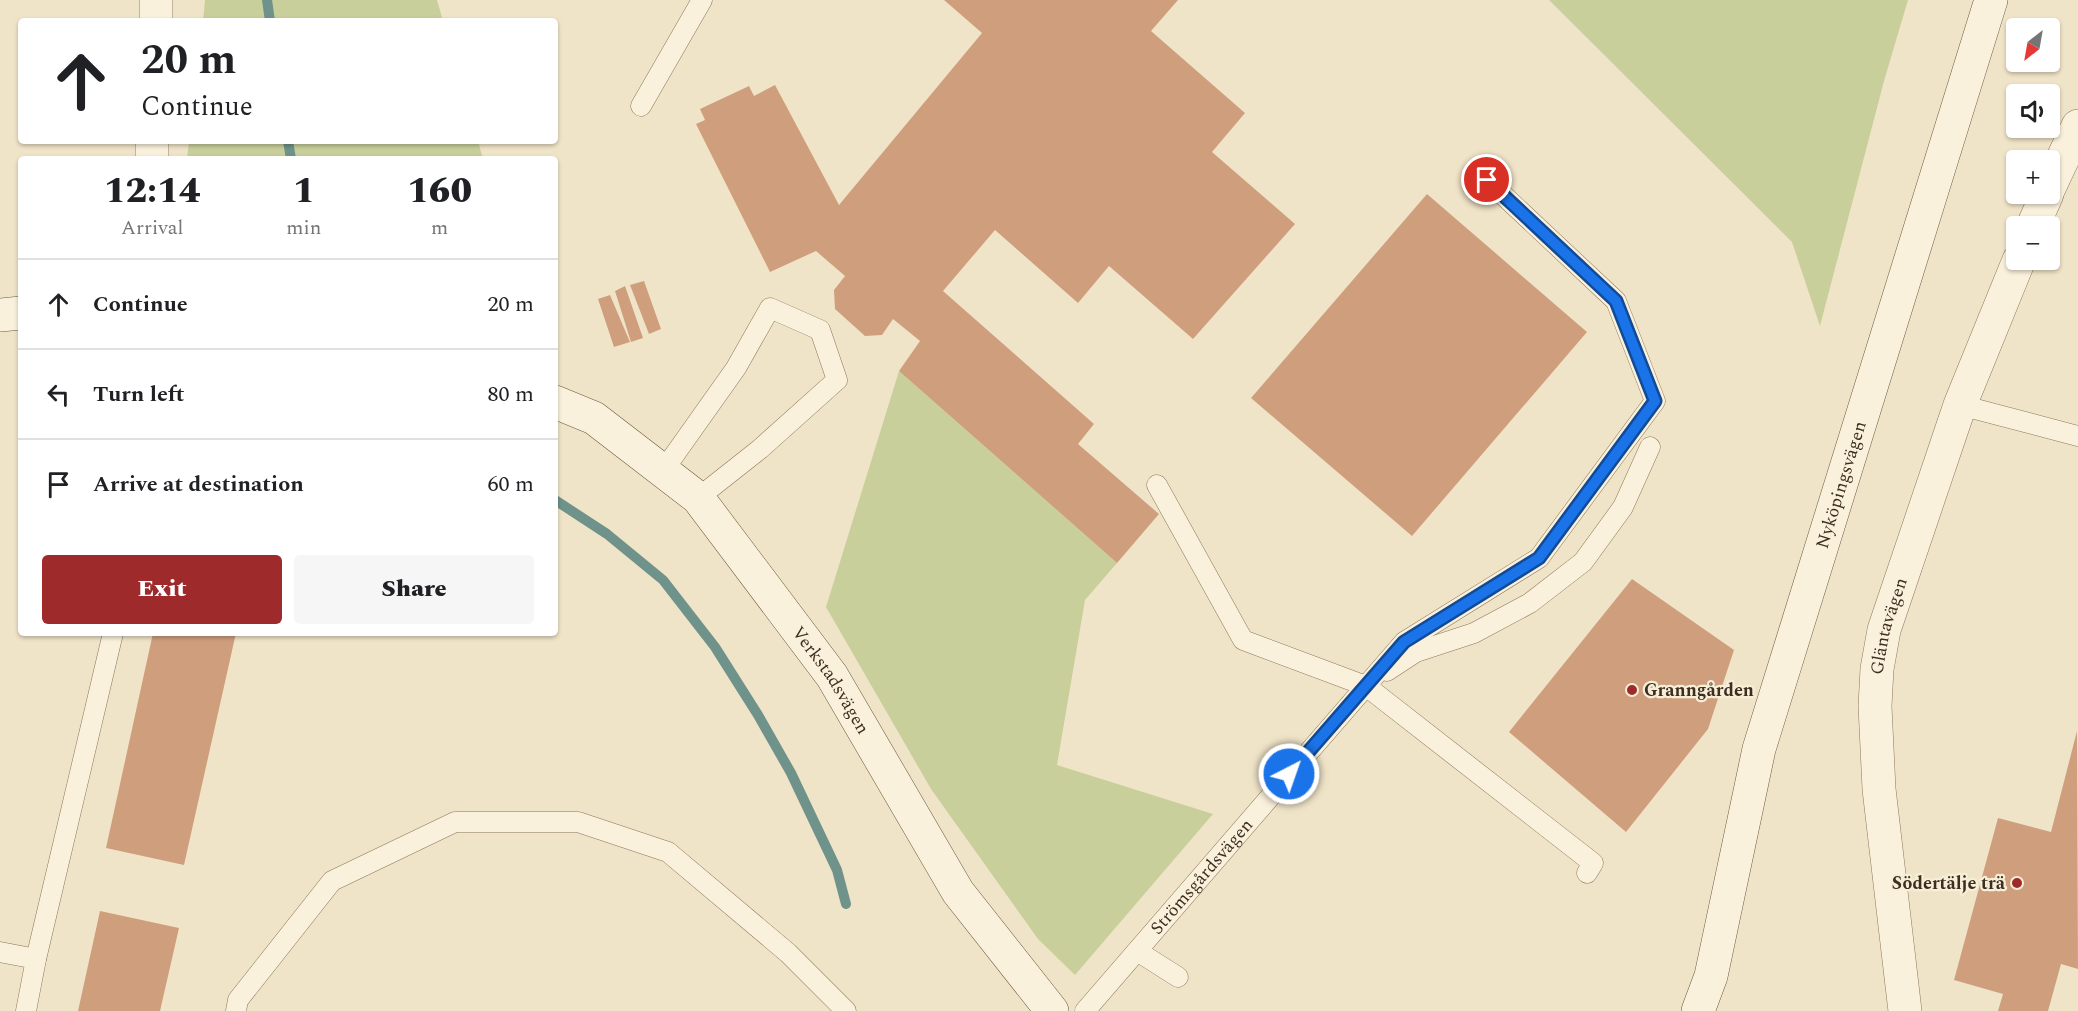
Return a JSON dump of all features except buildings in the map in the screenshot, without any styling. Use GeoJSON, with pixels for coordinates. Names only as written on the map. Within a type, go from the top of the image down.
{"type":"FeatureCollection","features":[{"type":"Feature","properties":{"kind":"main road"},"geometry":{"type":"LineString","coordinates":[[156,0],[156,18]]}},
{"type":"Feature","properties":{"kind":"main road","name":"Nyköpingsvägen"},"geometry":{"type":"LineString","coordinates":[[1698,1011],[1712,976],[1759,749],[1991,0]]}},
{"type":"Feature","properties":{"kind":"main road"},"geometry":{"type":"LineString","coordinates":[[2060,165],[2078,126]]}},
{"type":"Feature","properties":{"kind":"main road","name":"Gläntavägen"},"geometry":{"type":"LineString","coordinates":[[1905,1011],[1880,789],[1875,706],[1877,669],[1884,630],[1960,405],[2015,270]]}},
{"type":"Feature","properties":{"kind":"main road"},"geometry":{"type":"LineString","coordinates":[[0,315],[18,313]]}},
{"type":"Feature","properties":{"kind":"main road","name":"Verkstadsvägen"},"geometry":{"type":"LineString","coordinates":[[558,403],[594,418],[698,498],[832,676],[958,892],[1052,1011]]}},
{"type":"Feature","properties":{"kind":"main road","name":"Nyköpingsvägen"},"geometry":{"type":"LineString","coordinates":[[1712,976],[1712,1011]]}},
{"type":"Feature","properties":{"kind":"lane"},"geometry":{"type":"LineString","coordinates":[[641,106],[702,0]]}},
{"type":"Feature","properties":{"kind":"lane","name":"Strömsgårdsvägen"},"geometry":{"type":"LineString","coordinates":[[1085,1011],[1404,642],[1539,558],[1655,401],[1616,301],[1487,180]]}},
{"type":"Feature","properties":{"kind":"lane"},"geometry":{"type":"LineString","coordinates":[[663,471],[736,368],[770,308],[820,330],[837,380],[760,449],[698,498]]}},
{"type":"Feature","properties":{"kind":"lane"},"geometry":{"type":"LineString","coordinates":[[1960,405],[2078,436]]}},
{"type":"Feature","properties":{"kind":"lane"},"geometry":{"type":"LineString","coordinates":[[1367,685],[1416,652],[1474,633],[1530,603],[1583,562],[1623,507],[1650,447]]}},
{"type":"Feature","properties":{"kind":"lane"},"geometry":{"type":"LineString","coordinates":[[1157,485],[1243,640],[1367,685],[1593,863],[1587,873]]}},
{"type":"Feature","properties":{"kind":"lane"},"geometry":{"type":"LineString","coordinates":[[26,1011],[36,959],[112,636]]}},
{"type":"Feature","properties":{"kind":"lane"},"geometry":{"type":"LineString","coordinates":[[236,1011],[238,1000],[332,881],[455,822],[578,822],[668,852],[789,953],[846,1011]]}},
{"type":"Feature","properties":{"kind":"lane"},"geometry":{"type":"LineString","coordinates":[[1137,951],[1178,977]]}},
{"type":"Feature","properties":{"kind":"lane"},"geometry":{"type":"LineString","coordinates":[[0,952],[36,959]]}},
{"type":"Feature","properties":{"kind":"green space"},"geometry":{"type":"Polygon","coordinates":[[[205,0],[437,0],[442,18],[203,18],[205,0]]]}},
{"type":"Feature","properties":{"kind":"green space"},"geometry":{"type":"Polygon","coordinates":[[[1549,0],[1908,0],[1884,81],[1820,326],[1792,242],[1549,0]]]}},
{"type":"Feature","properties":{"kind":"green space"},"geometry":{"type":"Polygon","coordinates":[[[189,144],[479,144],[482,156],[187,156],[189,144]]]}},
{"type":"Feature","properties":{"kind":"green space"},"geometry":{"type":"Polygon","coordinates":[[[899,371],[1117,563],[1085,600],[1057,765],[1213,814],[1075,975],[1038,939],[931,789],[826,607],[899,371]]]}},
{"type":"Feature","properties":{"kind":"waterway"},"geometry":{"type":"LineString","coordinates":[[267,0],[270,18]]}},
{"type":"Feature","properties":{"kind":"waterway"},"geometry":{"type":"LineString","coordinates":[[288,144],[290,156]]}},
{"type":"Feature","properties":{"kind":"waterway"},"geometry":{"type":"LineString","coordinates":[[558,502],[607,534],[663,580],[715,647],[791,773],[837,870],[846,904]]}},
{"type":"Feature","properties":{"kind":"place","name":"Granngården"},"geometry":{"type":"Point","coordinates":[1632,690]}},
{"type":"Feature","properties":{"kind":"place","name":"Södertälje trä"},"geometry":{"type":"Point","coordinates":[2017,883]}},
{"type":"Feature","properties":{"kind":"route"},"geometry":{"type":"LineString","coordinates":[[1289,774],[1404,642],[1539,558],[1655,401],[1616,301],[1487,180]]}}]}
